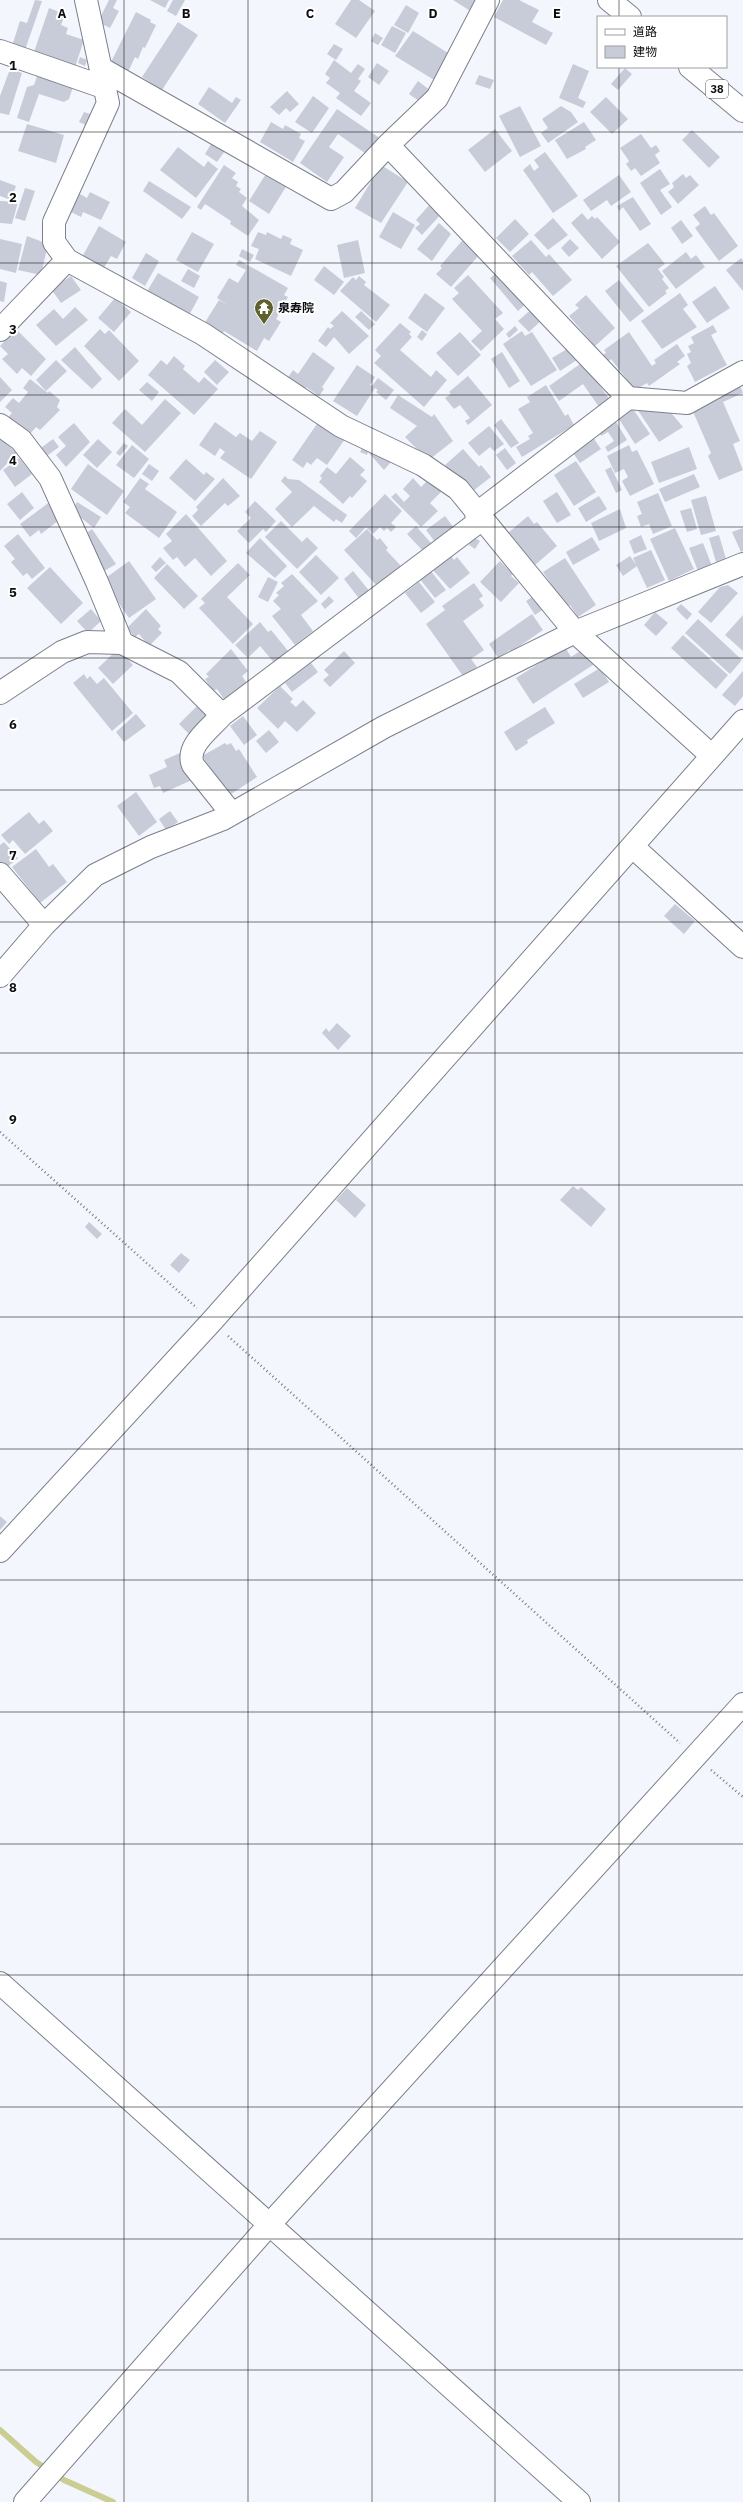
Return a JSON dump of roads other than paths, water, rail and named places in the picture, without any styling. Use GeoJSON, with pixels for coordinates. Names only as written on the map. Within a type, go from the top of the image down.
{"type":"FeatureCollection","features":[{"type":"Feature","properties":{"kind":"street"},"geometry":{"type":"LineString","coordinates":[[86,0],[104,78],[108,103],[54,222],[54,242],[67,260],[203,334],[341,426],[423,465],[458,489],[478,517],[575,632],[712,756]]}},
{"type":"Feature","properties":{"kind":"street"},"geometry":{"type":"LineString","coordinates":[[0,51],[104,78],[331,199],[344,192],[388,145],[437,98],[488,0]]}},
{"type":"Feature","properties":{"kind":"street"},"geometry":{"type":"LineString","coordinates":[[609,0],[629,16]]}},
{"type":"Feature","properties":{"kind":"street","name":"38"},"geometry":{"type":"LineString","coordinates":[[691,68],[743,111]]}},
{"type":"Feature","properties":{"kind":"street"},"geometry":{"type":"LineString","coordinates":[[388,145],[628,398],[687,403],[743,372]]}},
{"type":"Feature","properties":{"kind":"street"},"geometry":{"type":"LineString","coordinates":[[0,330],[67,260]]}},
{"type":"Feature","properties":{"kind":"street"},"geometry":{"type":"LineString","coordinates":[[232,814],[193,765],[190,758],[192,748],[222,715],[478,517],[628,398]]}},
{"type":"Feature","properties":{"kind":"street"},"geometry":{"type":"LineString","coordinates":[[0,425],[21,440],[50,478],[97,582],[122,642]]}},
{"type":"Feature","properties":{"kind":"street"},"geometry":{"type":"LineString","coordinates":[[0,976],[44,925],[95,875],[151,847],[232,814],[384,727],[575,632],[743,564]]}},
{"type":"Feature","properties":{"kind":"street"},"geometry":{"type":"LineString","coordinates":[[0,693],[62,652],[87,642],[122,642],[179,672],[222,715]]}},
{"type":"Feature","properties":{"kind":"street"},"geometry":{"type":"LineString","coordinates":[[0,1551],[212,1321],[634,847],[743,721]]}},
{"type":"Feature","properties":{"kind":"street"},"geometry":{"type":"LineString","coordinates":[[634,847],[743,948]]}},
{"type":"Feature","properties":{"kind":"street"},"geometry":{"type":"LineString","coordinates":[[0,874],[44,925]]}},
{"type":"Feature","properties":{"kind":"street"},"geometry":{"type":"LineString","coordinates":[[25,2502],[39,2483],[270,2226],[743,1704]]}},
{"type":"Feature","properties":{"kind":"street"},"geometry":{"type":"LineString","coordinates":[[0,1983],[579,2502]]}},
{"type":"Feature","properties":{"kind":"waterway"},"geometry":{"type":"LineString","coordinates":[[0,2430],[36,2462],[64,2480],[113,2502]]}},
{"type":"Feature","properties":{"kind":"place","name":"泉寿院"},"geometry":{"type":"Point","coordinates":[264,325]}}]}
